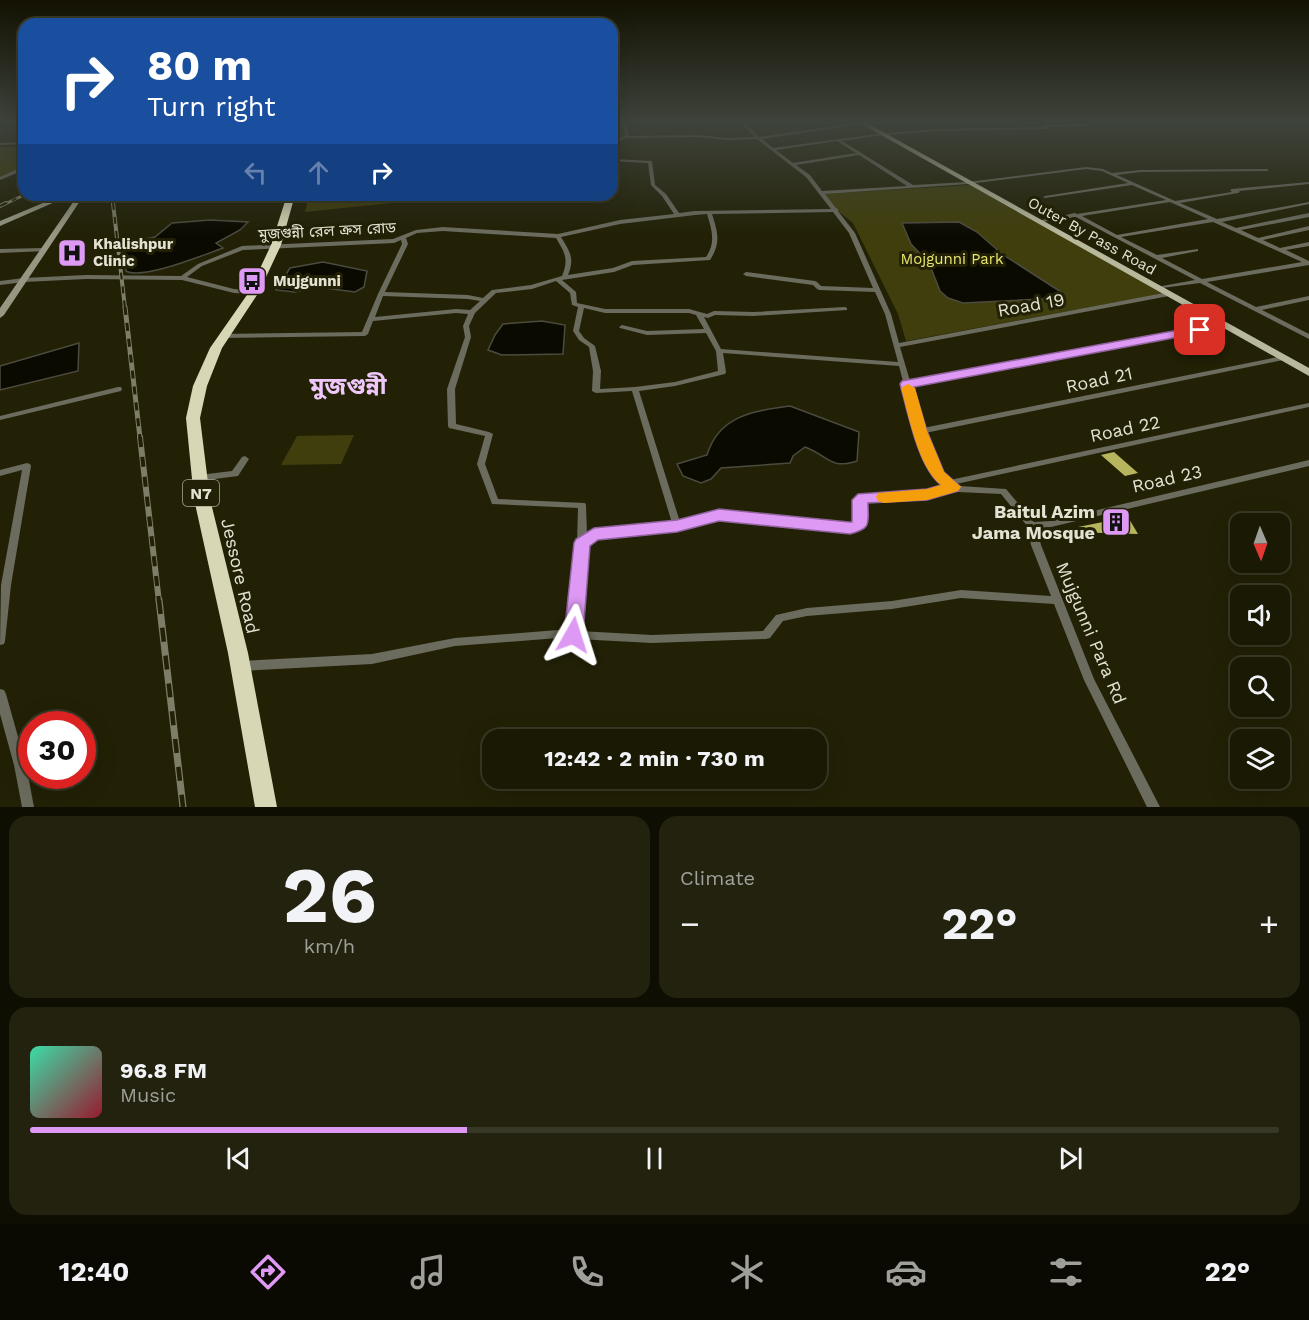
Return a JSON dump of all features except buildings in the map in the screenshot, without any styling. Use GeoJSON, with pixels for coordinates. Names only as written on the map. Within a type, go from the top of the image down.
{"type":"FeatureCollection","features":[{"type":"Feature","properties":{"kind":"highway","name":"Jessore Road"},"geometry":{"type":"LineString","coordinates":[[266,807],[241,666],[202,499],[193,418],[200,386],[222,336],[254,292],[276,245],[289,201]]}},
{"type":"Feature","properties":{"kind":"main road","name":"Outer By Pass Road"},"geometry":{"type":"LineString","coordinates":[[931,160],[1309,369]]}},
{"type":"Feature","properties":{"kind":"main road","name":"Outer By Pass Road"},"geometry":{"type":"LineString","coordinates":[[971,183],[1044,220],[1167,291],[1222,326],[1309,373]]}},
{"type":"Feature","properties":{"kind":"street"},"geometry":{"type":"LineString","coordinates":[[618,160],[650,162],[653,185],[664,195],[677,215]]}},
{"type":"Feature","properties":{"kind":"street"},"geometry":{"type":"LineString","coordinates":[[788,160],[836,210],[852,233],[878,290],[898,345],[920,431],[938,475],[950,485]]}},
{"type":"Feature","properties":{"kind":"street"},"geometry":{"type":"LineString","coordinates":[[794,164],[823,160]]}},
{"type":"Feature","properties":{"kind":"street"},"geometry":{"type":"LineString","coordinates":[[869,160],[911,186]]}},
{"type":"Feature","properties":{"kind":"street"},"geometry":{"type":"LineString","coordinates":[[821,193],[971,183],[1086,168],[1103,170],[1307,262]]}},
{"type":"Feature","properties":{"kind":"street"},"geometry":{"type":"LineString","coordinates":[[1112,174],[1140,171],[1267,170]]}},
{"type":"Feature","properties":{"kind":"street"},"geometry":{"type":"LineString","coordinates":[[0,179],[18,171]]}},
{"type":"Feature","properties":{"kind":"street"},"geometry":{"type":"LineString","coordinates":[[1045,197],[1133,183]]}},
{"type":"Feature","properties":{"kind":"street"},"geometry":{"type":"LineString","coordinates":[[1044,220],[1238,192],[1232,190],[1309,183]]}},
{"type":"Feature","properties":{"kind":"street"},"geometry":{"type":"LineString","coordinates":[[0,224],[54,201]]}},
{"type":"Feature","properties":{"kind":"street"},"geometry":{"type":"LineString","coordinates":[[0,315],[77,201]]}},
{"type":"Feature","properties":{"kind":"street"},"geometry":{"type":"LineString","coordinates":[[1118,236],[1309,203]]}},
{"type":"Feature","properties":{"kind":"street","name":"মুজগুন্নী রেল ক্রস রোড"},"geometry":{"type":"LineString","coordinates":[[182,278],[200,265],[226,252],[242,248],[394,241],[416,232],[443,229],[558,236],[620,222],[677,215],[836,210]]}},
{"type":"Feature","properties":{"kind":"street"},"geometry":{"type":"LineString","coordinates":[[573,635],[582,543],[582,506],[495,502],[481,464],[489,434],[452,426],[451,389],[468,337],[466,326],[472,312],[494,291],[532,287],[560,279],[614,270],[632,263],[708,259],[715,250],[717,237],[709,213]]}},
{"type":"Feature","properties":{"kind":"street"},"geometry":{"type":"LineString","coordinates":[[1075,215],[1309,337]]}},
{"type":"Feature","properties":{"kind":"street"},"geometry":{"type":"LineString","coordinates":[[1235,230],[1309,215]]}},
{"type":"Feature","properties":{"kind":"street"},"geometry":{"type":"LineString","coordinates":[[1257,240],[1309,228]]}},
{"type":"Feature","properties":{"kind":"street"},"geometry":{"type":"LineString","coordinates":[[558,236],[570,255],[570,264],[560,279]]}},
{"type":"Feature","properties":{"kind":"street"},"geometry":{"type":"LineString","coordinates":[[222,336],[365,334],[405,244],[403,238]]}},
{"type":"Feature","properties":{"kind":"street"},"geometry":{"type":"LineString","coordinates":[[1279,250],[1309,244]]}},
{"type":"Feature","properties":{"kind":"street"},"geometry":{"type":"LineString","coordinates":[[0,251],[44,250]]}},
{"type":"Feature","properties":{"kind":"street"},"geometry":{"type":"LineString","coordinates":[[1157,257],[1196,250]]}},
{"type":"Feature","properties":{"kind":"street","name":"Road 19"},"geometry":{"type":"LineString","coordinates":[[898,345],[1167,291],[1204,281],[1307,262]]}},
{"type":"Feature","properties":{"kind":"street"},"geometry":{"type":"LineString","coordinates":[[746,274],[815,283],[819,288],[878,290]]}},
{"type":"Feature","properties":{"kind":"street"},"geometry":{"type":"LineString","coordinates":[[0,283],[24,280],[182,278],[234,291],[254,292]]}},
{"type":"Feature","properties":{"kind":"street"},"geometry":{"type":"LineString","coordinates":[[560,279],[573,292],[574,303],[605,311],[689,310],[699,315],[845,309]]}},
{"type":"Feature","properties":{"kind":"street"},"geometry":{"type":"LineString","coordinates":[[381,294],[468,297],[483,300]]}},
{"type":"Feature","properties":{"kind":"street"},"geometry":{"type":"LineString","coordinates":[[1256,309],[1309,298]]}},
{"type":"Feature","properties":{"kind":"street"},"geometry":{"type":"LineString","coordinates":[[581,305],[576,331],[581,339],[592,346],[597,371],[596,391],[675,384],[722,372],[719,351],[710,331],[699,315]]}},
{"type":"Feature","properties":{"kind":"street"},"geometry":{"type":"LineString","coordinates":[[373,319],[456,311],[472,312]]}},
{"type":"Feature","properties":{"kind":"street"},"geometry":{"type":"LineString","coordinates":[[907,384],[1222,326]]}},
{"type":"Feature","properties":{"kind":"street"},"geometry":{"type":"LineString","coordinates":[[622,327],[647,333],[710,331]]}},
{"type":"Feature","properties":{"kind":"street"},"geometry":{"type":"LineString","coordinates":[[719,351],[902,364]]}},
{"type":"Feature","properties":{"kind":"street","name":"Road 21"},"geometry":{"type":"LineString","coordinates":[[920,431],[1283,358]]}},
{"type":"Feature","properties":{"kind":"street"},"geometry":{"type":"LineString","coordinates":[[0,418],[118,389]]}},
{"type":"Feature","properties":{"kind":"street"},"geometry":{"type":"LineString","coordinates":[[582,543],[594,534],[677,526],[635,389]]}},
{"type":"Feature","properties":{"kind":"street","name":"Road 22"},"geometry":{"type":"LineString","coordinates":[[677,526],[719,515],[850,528],[860,525],[860,500],[864,498],[927,495],[950,485],[1309,405]]}},
{"type":"Feature","properties":{"kind":"street"},"geometry":{"type":"LineString","coordinates":[[199,478],[235,474],[246,459]]}},
{"type":"Feature","properties":{"kind":"street","name":"Road 23"},"geometry":{"type":"LineString","coordinates":[[1032,526],[1050,524],[1309,463]]}},
{"type":"Feature","properties":{"kind":"street"},"geometry":{"type":"LineString","coordinates":[[0,473],[27,466],[6,585],[0,641]]}},
{"type":"Feature","properties":{"kind":"street","name":"Mujgunni Para Rd"},"geometry":{"type":"LineString","coordinates":[[950,485],[1003,491],[1032,526],[1036,545],[1089,680],[1154,807]]}},
{"type":"Feature","properties":{"kind":"street"},"geometry":{"type":"LineString","coordinates":[[241,666],[372,659],[455,642],[573,635],[652,639],[766,635],[780,618],[807,612],[892,605],[961,594],[1058,600]]}},
{"type":"Feature","properties":{"kind":"street"},"geometry":{"type":"LineString","coordinates":[[0,694],[20,765],[28,807]]}},
{"type":"Feature","properties":{"kind":"green space"},"geometry":{"type":"Polygon","coordinates":[[[0,160],[18,160],[18,169],[0,178],[0,160]]]}},
{"type":"Feature","properties":{"kind":"green space","name":"Mojgunni Park"},"geometry":{"type":"Polygon","coordinates":[[[970,185],[1166,293],[906,341],[898,314],[853,223],[837,210],[825,194],[970,185]]]}},
{"type":"Feature","properties":{"kind":"green space"},"geometry":{"type":"Polygon","coordinates":[[[308,201],[410,201],[305,212],[308,201]]]}},
{"type":"Feature","properties":{"kind":"green space"},"geometry":{"type":"Polygon","coordinates":[[[354,435],[341,464],[281,465],[297,436],[354,435]]]}},
{"type":"Feature","properties":{"kind":"shaded area"},"geometry":{"type":"Polygon","coordinates":[[[210,220],[248,222],[240,230],[216,243],[223,248],[159,270],[134,273],[126,271],[121,246],[123,244],[155,237],[172,223],[210,220]]]}},
{"type":"Feature","properties":{"kind":"shaded area"},"geometry":{"type":"Polygon","coordinates":[[[959,222],[977,232],[1002,254],[1061,292],[1061,298],[963,303],[948,298],[940,291],[929,263],[911,244],[902,223],[959,222]]]}},
{"type":"Feature","properties":{"kind":"shaded area"},"geometry":{"type":"Polygon","coordinates":[[[323,262],[367,271],[364,287],[355,292],[317,287],[295,292],[276,290],[290,268],[323,262]]]}},
{"type":"Feature","properties":{"kind":"shaded area"},"geometry":{"type":"Polygon","coordinates":[[[542,321],[565,325],[563,354],[502,355],[488,350],[503,324],[542,321]]]}},
{"type":"Feature","properties":{"kind":"shaded area"},"geometry":{"type":"Polygon","coordinates":[[[79,343],[78,371],[0,390],[0,366],[79,343]]]}},
{"type":"Feature","properties":{"kind":"shaded area"},"geometry":{"type":"Polygon","coordinates":[[[790,406],[859,432],[857,461],[835,463],[805,447],[793,456],[790,463],[721,468],[711,479],[701,483],[683,476],[677,464],[707,455],[720,431],[729,423],[751,413],[790,406]]]}},
{"type":"Feature","properties":{"kind":"railway"},"geometry":{"type":"LineString","coordinates":[[3,205],[18,198]]}},
{"type":"Feature","properties":{"kind":"railway"},"geometry":{"type":"LineString","coordinates":[[113,201],[113,205]]}},
{"type":"Feature","properties":{"kind":"railway"},"geometry":{"type":"LineString","coordinates":[[0,206],[6,203]]}},
{"type":"Feature","properties":{"kind":"railway"},"geometry":{"type":"LineString","coordinates":[[113,203],[125,308]]}},
{"type":"Feature","properties":{"kind":"railway"},"geometry":{"type":"LineString","coordinates":[[125,307],[140,438]]}},
{"type":"Feature","properties":{"kind":"railway"},"geometry":{"type":"LineString","coordinates":[[140,437],[159,602]]}},
{"type":"Feature","properties":{"kind":"railway"},"geometry":{"type":"LineString","coordinates":[[159,600],[183,807]]}},
{"type":"Feature","properties":{"kind":"slow traffic"},"geometry":{"type":"LineString","coordinates":[[884,497],[927,495],[953,487],[938,475],[920,431],[908,388]]}},
{"type":"Feature","properties":{"kind":"place","name":"Khalishpur Clinic"},"geometry":{"type":"Point","coordinates":[72,253]}},
{"type":"Feature","properties":{"kind":"place","name":"Mujgunni"},"geometry":{"type":"Point","coordinates":[252,281]}},
{"type":"Feature","properties":{"kind":"place","name":"Baitul Azim Jama Mosque"},"geometry":{"type":"Point","coordinates":[1116,522]}},
{"type":"Feature","properties":{"kind":"district","name":"মুজগুন্নী"},"geometry":{"type":"Point","coordinates":[348,386]}},
{"type":"Feature","properties":{"kind":"route"},"geometry":{"type":"LineString","coordinates":[[573,635],[582,543],[594,534],[677,526],[719,515],[850,528],[860,525],[860,500],[864,498],[927,495],[953,487],[938,475],[920,431],[907,384],[1200,330]]}}]}
